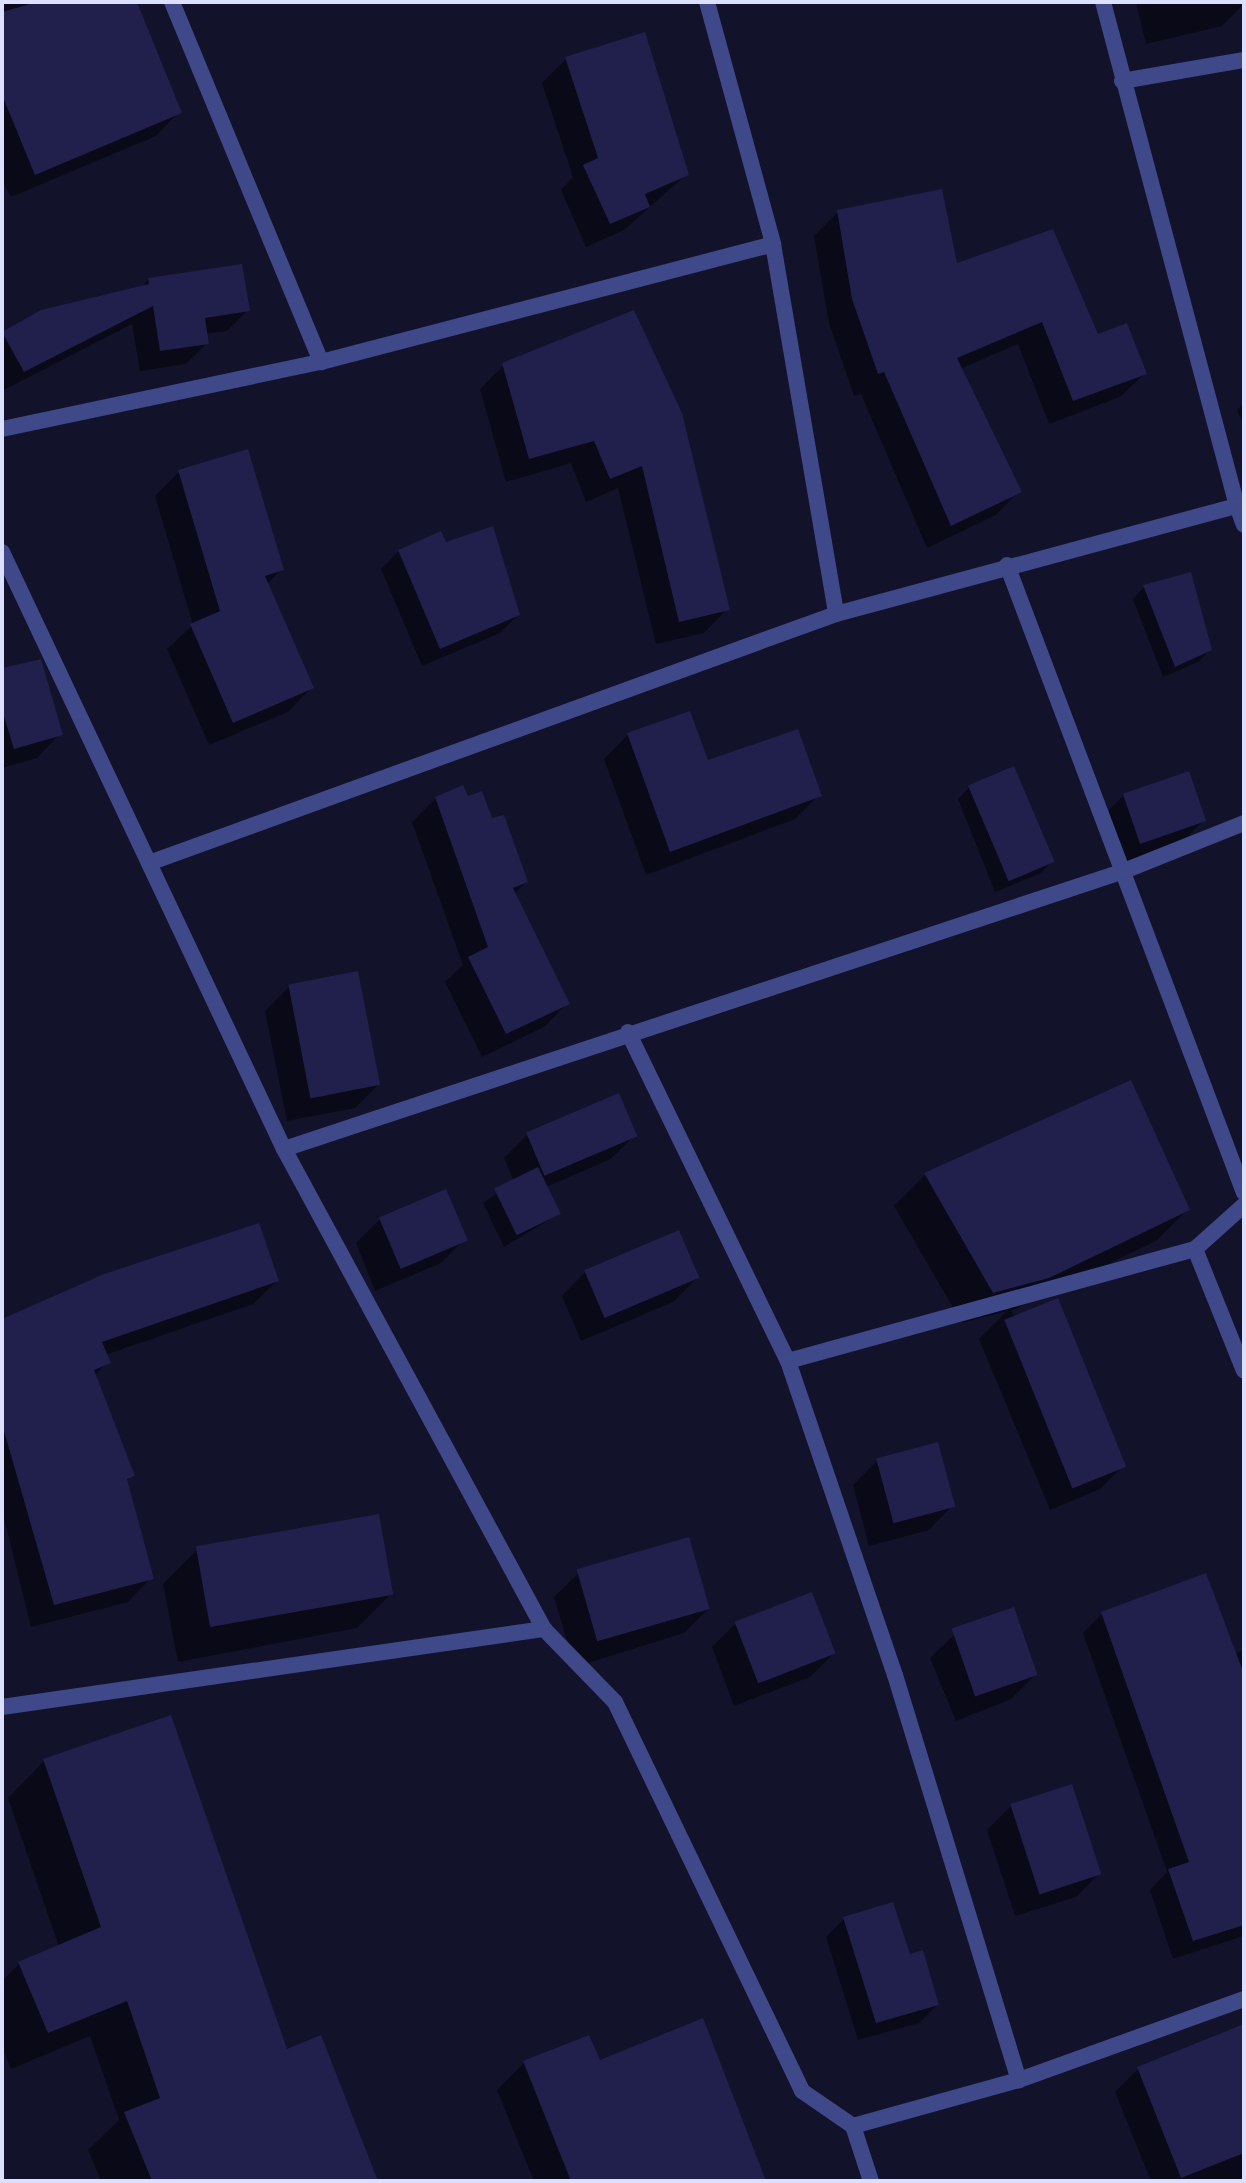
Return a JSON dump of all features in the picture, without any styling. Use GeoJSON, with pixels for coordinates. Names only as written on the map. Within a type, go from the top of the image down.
{"type":"FeatureCollection","features":[{"type":"Feature","properties":{"kind":"street"},"geometry":{"type":"LineString","coordinates":[[172,2],[321,362]]}},
{"type":"Feature","properties":{"kind":"street"},"geometry":{"type":"LineString","coordinates":[[707,2],[773,244],[836,614]]}},
{"type":"Feature","properties":{"kind":"street"},"geometry":{"type":"LineString","coordinates":[[1103,2],[1244,525]]}},
{"type":"Feature","properties":{"kind":"street"},"geometry":{"type":"LineString","coordinates":[[1122,81],[1244,60]]}},
{"type":"Feature","properties":{"kind":"street"},"geometry":{"type":"LineString","coordinates":[[2,429],[321,362],[773,244]]}},
{"type":"Feature","properties":{"kind":"street"},"geometry":{"type":"LineString","coordinates":[[149,863],[836,614],[1007,565],[1237,506]]}},
{"type":"Feature","properties":{"kind":"street"},"geometry":{"type":"LineString","coordinates":[[2,552],[284,1149],[544,1629],[615,1702],[802,2091],[853,2126],[871,2181]]}},
{"type":"Feature","properties":{"kind":"street"},"geometry":{"type":"LineString","coordinates":[[1007,565],[1244,1193]]}},
{"type":"Feature","properties":{"kind":"street"},"geometry":{"type":"LineString","coordinates":[[284,1149],[628,1032],[1124,871],[1244,823]]}},
{"type":"Feature","properties":{"kind":"street"},"geometry":{"type":"LineString","coordinates":[[628,1032],[788,1361],[895,1675],[1019,2080]]}},
{"type":"Feature","properties":{"kind":"street"},"geometry":{"type":"LineString","coordinates":[[788,1361],[1195,1249],[1244,1205]]}},
{"type":"Feature","properties":{"kind":"street"},"geometry":{"type":"LineString","coordinates":[[1195,1249],[1244,1371]]}},
{"type":"Feature","properties":{"kind":"street"},"geometry":{"type":"LineString","coordinates":[[2,1707],[544,1629]]}},
{"type":"Feature","properties":{"kind":"street"},"geometry":{"type":"LineString","coordinates":[[853,2126],[1019,2080],[1244,1999]]}},
{"type":"Feature","properties":{"kind":"building"},"geometry":{"type":"Polygon","coordinates":[[[37,2],[137,2],[182,113],[35,175],[2,95],[2,12],[37,2]]]}},
{"type":"Feature","properties":{"kind":"building"},"geometry":{"type":"Polygon","coordinates":[[[645,32],[689,175],[645,194],[650,207],[610,224],[583,165],[598,158],[565,57],[645,32]]]}},
{"type":"Feature","properties":{"kind":"building"},"geometry":{"type":"Polygon","coordinates":[[[942,189],[957,263],[1053,229],[1098,334],[1127,323],[1147,374],[1073,401],[1042,322],[957,358],[1022,492],[951,526],[884,372],[878,374],[852,299],[837,210],[942,189]]]}},
{"type":"Feature","properties":{"kind":"building"},"geometry":{"type":"Polygon","coordinates":[[[242,264],[250,311],[205,318],[209,344],[160,351],[153,306],[24,372],[2,332],[41,310],[149,284],[148,278],[242,264]]]}},
{"type":"Feature","properties":{"kind":"building"},"geometry":{"type":"Polygon","coordinates":[[[634,310],[682,413],[730,610],[679,622],[642,466],[610,479],[594,441],[529,459],[502,363],[634,310]]]}},
{"type":"Feature","properties":{"kind":"building"},"geometry":{"type":"Polygon","coordinates":[[[248,449],[284,570],[265,576],[314,688],[233,723],[190,624],[220,611],[178,470],[248,449]]]}},
{"type":"Feature","properties":{"kind":"building"},"geometry":{"type":"Polygon","coordinates":[[[493,526],[520,615],[440,649],[398,550],[441,531],[446,542],[493,526]]]}},
{"type":"Feature","properties":{"kind":"building"},"geometry":{"type":"Polygon","coordinates":[[[1191,572],[1212,650],[1175,667],[1143,585],[1191,572]]]}},
{"type":"Feature","properties":{"kind":"building"},"geometry":{"type":"Polygon","coordinates":[[[41,659],[63,735],[14,749],[2,710],[2,668],[41,659]]]}},
{"type":"Feature","properties":{"kind":"building"},"geometry":{"type":"Polygon","coordinates":[[[690,711],[708,760],[798,729],[822,796],[670,852],[627,733],[690,711]]]}},
{"type":"Feature","properties":{"kind":"building"},"geometry":{"type":"Polygon","coordinates":[[[1014,766],[1055,862],[1009,881],[968,786],[1014,766]]]}},
{"type":"Feature","properties":{"kind":"building"},"geometry":{"type":"Polygon","coordinates":[[[1189,771],[1206,821],[1140,844],[1123,794],[1189,771]]]}},
{"type":"Feature","properties":{"kind":"building"},"geometry":{"type":"Polygon","coordinates":[[[463,785],[468,796],[482,791],[492,818],[504,815],[528,882],[513,888],[570,1004],[506,1034],[468,957],[488,947],[435,797],[463,785]]]}},
{"type":"Feature","properties":{"kind":"building"},"geometry":{"type":"Polygon","coordinates":[[[358,971],[380,1085],[310,1098],[288,985],[358,971]]]}},
{"type":"Feature","properties":{"kind":"building"},"geometry":{"type":"Polygon","coordinates":[[[1131,1080],[1190,1210],[1049,1278],[993,1293],[924,1173],[1131,1080]]]}},
{"type":"Feature","properties":{"kind":"building"},"geometry":{"type":"Polygon","coordinates":[[[619,1093],[637,1136],[544,1176],[526,1132],[619,1093]]]}},
{"type":"Feature","properties":{"kind":"building"},"geometry":{"type":"Polygon","coordinates":[[[538,1167],[561,1214],[517,1235],[494,1188],[538,1167]]]}},
{"type":"Feature","properties":{"kind":"building"},"geometry":{"type":"Polygon","coordinates":[[[446,1189],[468,1241],[401,1269],[379,1218],[446,1189]]]}},
{"type":"Feature","properties":{"kind":"building"},"geometry":{"type":"Polygon","coordinates":[[[259,1223],[279,1281],[102,1342],[111,1363],[94,1370],[135,1476],[127,1479],[154,1579],[54,1605],[2,1424],[2,1319],[104,1274],[259,1223]]]}},
{"type":"Feature","properties":{"kind":"building"},"geometry":{"type":"Polygon","coordinates":[[[679,1230],[699,1278],[605,1318],[584,1270],[679,1230]]]}},
{"type":"Feature","properties":{"kind":"building"},"geometry":{"type":"Polygon","coordinates":[[[1058,1298],[1126,1467],[1072,1488],[1004,1320],[1058,1298]]]}},
{"type":"Feature","properties":{"kind":"building"},"geometry":{"type":"Polygon","coordinates":[[[938,1442],[955,1507],[894,1523],[876,1459],[938,1442]]]}},
{"type":"Feature","properties":{"kind":"building"},"geometry":{"type":"Polygon","coordinates":[[[379,1514],[393,1595],[210,1627],[196,1546],[379,1514]]]}},
{"type":"Feature","properties":{"kind":"building"},"geometry":{"type":"Polygon","coordinates":[[[689,1537],[710,1609],[597,1641],[577,1569],[689,1537]]]}},
{"type":"Feature","properties":{"kind":"building"},"geometry":{"type":"Polygon","coordinates":[[[1206,1573],[1244,1674],[1244,1925],[1193,1941],[1168,1869],[1189,1862],[1101,1612],[1206,1573]]]}},
{"type":"Feature","properties":{"kind":"building"},"geometry":{"type":"Polygon","coordinates":[[[812,1592],[836,1654],[758,1683],[735,1622],[812,1592]]]}},
{"type":"Feature","properties":{"kind":"building"},"geometry":{"type":"Polygon","coordinates":[[[1014,1607],[1037,1675],[975,1697],[952,1628],[1014,1607]]]}},
{"type":"Feature","properties":{"kind":"building"},"geometry":{"type":"Polygon","coordinates":[[[171,1715],[287,2049],[321,2035],[378,2181],[152,2181],[124,2112],[160,2098],[127,2001],[48,2033],[18,1962],[101,1927],[43,1759],[171,1715]]]}},
{"type":"Feature","properties":{"kind":"building"},"geometry":{"type":"Polygon","coordinates":[[[1072,1784],[1101,1874],[1040,1894],[1010,1804],[1072,1784]]]}},
{"type":"Feature","properties":{"kind":"building"},"geometry":{"type":"Polygon","coordinates":[[[893,1902],[910,1954],[923,1950],[939,2005],[876,2023],[843,1917],[893,1902]]]}},
{"type":"Feature","properties":{"kind":"building"},"geometry":{"type":"Polygon","coordinates":[[[703,2018],[766,2181],[571,2181],[523,2061],[589,2035],[600,2060],[703,2018]]]}},
{"type":"Feature","properties":{"kind":"building"},"geometry":{"type":"Polygon","coordinates":[[[1244,2024],[1244,2153],[1181,2178],[1137,2067],[1244,2024]]]}}]}
